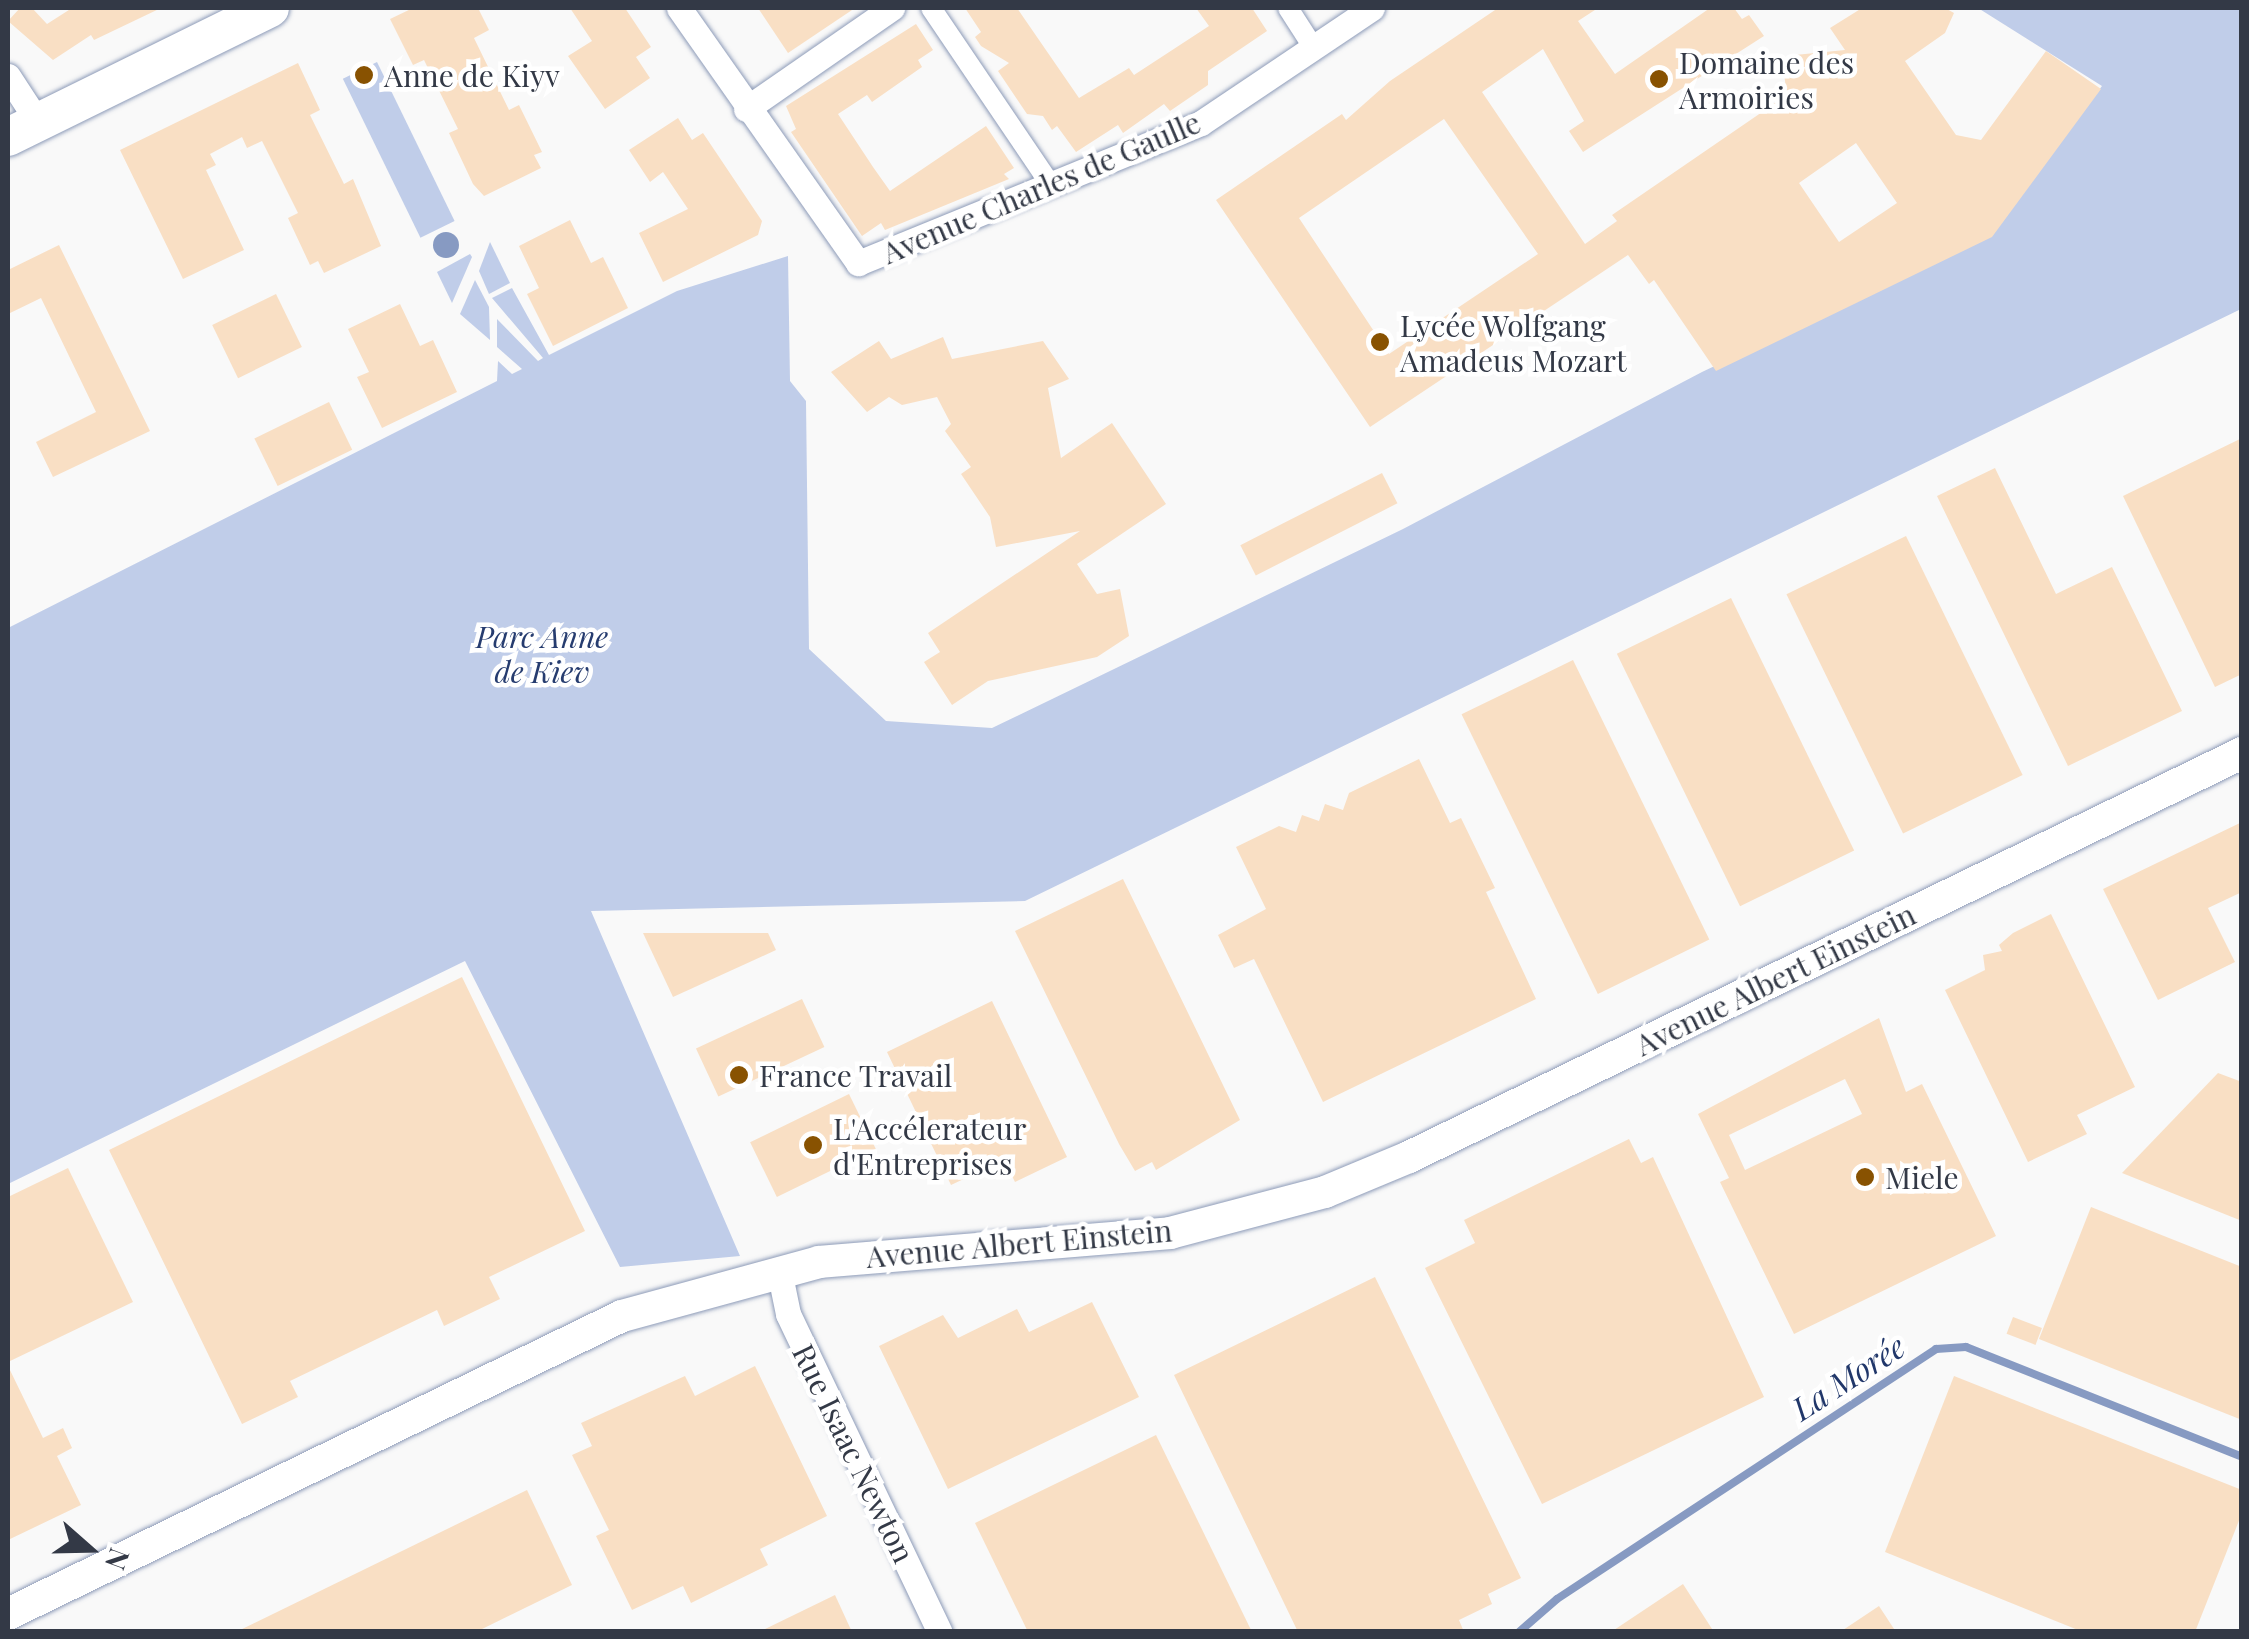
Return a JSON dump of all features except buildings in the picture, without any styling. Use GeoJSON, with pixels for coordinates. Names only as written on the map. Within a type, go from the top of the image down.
{"type":"FeatureCollection","features":[{"type":"Feature","properties":{"kind":"main road"},"geometry":{"type":"LineString","coordinates":[[23,129],[270,8]]}},
{"type":"Feature","properties":{"kind":"street"},"geometry":{"type":"LineString","coordinates":[[678,8],[746,108],[892,8]]}},
{"type":"Feature","properties":{"kind":"street"},"geometry":{"type":"LineString","coordinates":[[931,8],[1051,185]]}},
{"type":"Feature","properties":{"kind":"street"},"geometry":{"type":"LineString","coordinates":[[1288,8],[1314,46]]}},
{"type":"Feature","properties":{"kind":"street","name":"Avenue Charles de Gaulle"},"geometry":{"type":"LineString","coordinates":[[746,108],[858,263],[1201,124],[1372,8]]}},
{"type":"Feature","properties":{"kind":"street"},"geometry":{"type":"LineString","coordinates":[[8,76],[23,129]]}},
{"type":"Feature","properties":{"kind":"street","name":"Avenue Albert Einstein"},"geometry":{"type":"LineString","coordinates":[[8,1614],[622,1316],[779,1270],[860,1256],[1170,1233],[1325,1192],[1410,1158],[2242,754]]}},
{"type":"Feature","properties":{"kind":"street","name":"Rue Isaac Newton"},"geometry":{"type":"LineString","coordinates":[[779,1270],[788,1314],[940,1632]]}},
{"type":"Feature","properties":{"kind":"green space","name":"Parc Anne de Kiev"},"geometry":{"type":"Polygon","coordinates":[[[1978,8],[2241,8],[2241,309],[1025,901],[591,911],[740,1256],[620,1267],[465,961],[8,1184],[8,628],[497,381],[498,361],[512,374],[522,369],[497,347],[497,319],[538,361],[543,358],[492,298],[512,288],[549,355],[677,291],[788,256],[790,381],[806,401],[809,649],[886,721],[992,728],[1403,529],[1702,372],[1990,235],[2102,86],[1978,8]]]}},
{"type":"Feature","properties":{"kind":"green space"},"geometry":{"type":"Polygon","coordinates":[[[377,62],[455,221],[420,238],[343,79],[377,62]]]}},
{"type":"Feature","properties":{"kind":"green space"},"geometry":{"type":"Polygon","coordinates":[[[490,242],[510,283],[489,294],[479,271],[490,242]]]}},
{"type":"Feature","properties":{"kind":"green space"},"geometry":{"type":"Polygon","coordinates":[[[470,254],[472,257],[452,303],[437,272],[470,254]]]}},
{"type":"Feature","properties":{"kind":"green space"},"geometry":{"type":"Polygon","coordinates":[[[475,280],[489,307],[490,340],[460,314],[475,280]]]}},
{"type":"Feature","properties":{"kind":"shaded area"},"geometry":{"type":"Polygon","coordinates":[[[446,232],[455,236],[459,245],[455,254],[446,258],[437,254],[433,245],[437,236],[446,232]]]}},
{"type":"Feature","properties":{"kind":"waterway","name":"La Morée"},"geometry":{"type":"LineString","coordinates":[[1519,1632],[1557,1599],[1936,1349],[1966,1347],[2242,1457]]}},
{"type":"Feature","properties":{"kind":"place","name":"Anne de Kiyv"},"geometry":{"type":"Point","coordinates":[364,75]}},
{"type":"Feature","properties":{"kind":"place","name":"Domaine des Armoiries"},"geometry":{"type":"Point","coordinates":[1659,79]}},
{"type":"Feature","properties":{"kind":"place","name":"Lycée Wolfgang Amadeus Mozart"},"geometry":{"type":"Point","coordinates":[1380,342]}},
{"type":"Feature","properties":{"kind":"place","name":"France Travail"},"geometry":{"type":"Point","coordinates":[739,1075]}},
{"type":"Feature","properties":{"kind":"place","name":"L'Accélerateur d'Entreprises"},"geometry":{"type":"Point","coordinates":[813,1145]}},
{"type":"Feature","properties":{"kind":"place","name":"Miele"},"geometry":{"type":"Point","coordinates":[1865,1177]}}]}
